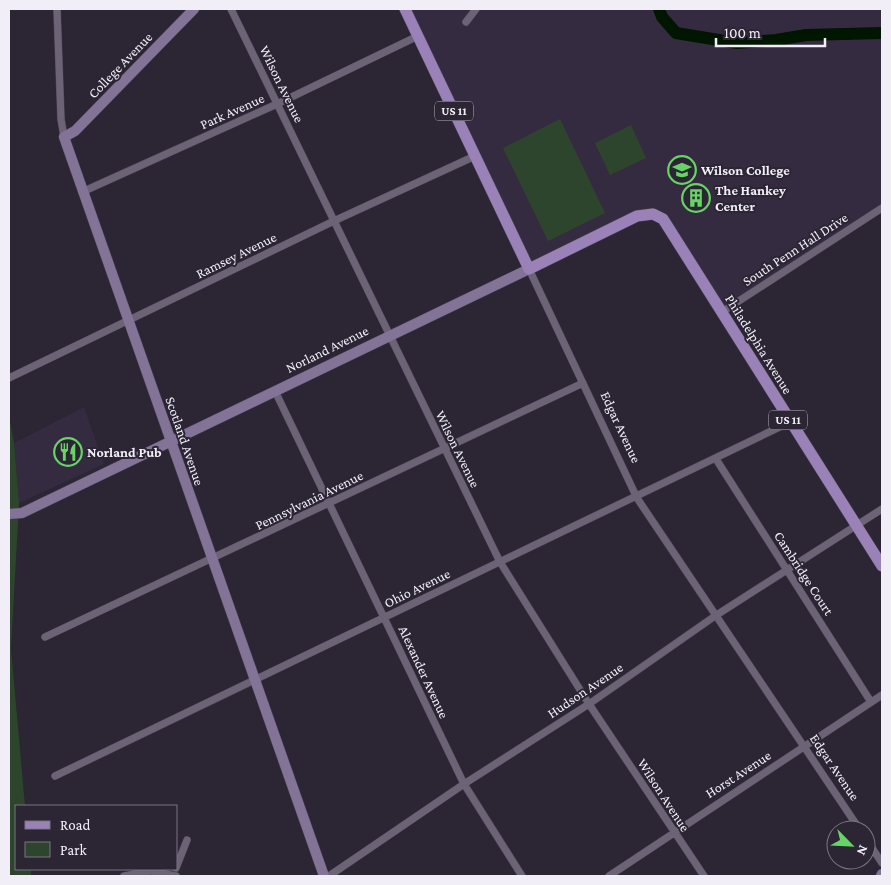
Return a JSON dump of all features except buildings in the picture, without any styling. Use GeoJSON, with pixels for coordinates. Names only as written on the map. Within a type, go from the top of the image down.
{"type":"FeatureCollection","features":[{"type":"Feature","properties":{"kind":"main road","name":"Edgar Avenue"},"geometry":{"type":"LineString","coordinates":[[405,9],[529,269]]}},
{"type":"Feature","properties":{"kind":"main road","name":"Norland Avenue"},"geometry":{"type":"LineString","coordinates":[[529,269],[637,216],[648,214],[658,216]]}},
{"type":"Feature","properties":{"kind":"main road","name":"Philadelphia Avenue"},"geometry":{"type":"LineString","coordinates":[[658,216],[672,231],[882,566]]}},
{"type":"Feature","properties":{"kind":"street","name":"Scotland Avenue"},"geometry":{"type":"LineString","coordinates":[[57,9],[60,120],[64,137],[324,876]]}},
{"type":"Feature","properties":{"kind":"street","name":"College Avenue"},"geometry":{"type":"LineString","coordinates":[[64,137],[75,132],[194,9]]}},
{"type":"Feature","properties":{"kind":"street","name":"Wilson Avenue"},"geometry":{"type":"LineString","coordinates":[[231,9],[336,220],[444,450],[500,562],[589,704],[704,876]]}},
{"type":"Feature","properties":{"kind":"street"},"geometry":{"type":"LineString","coordinates":[[466,22],[476,9]]}},
{"type":"Feature","properties":{"kind":"street","name":"Park Avenue"},"geometry":{"type":"LineString","coordinates":[[82,192],[277,104],[418,36]]}},
{"type":"Feature","properties":{"kind":"street","name":"Ramsey Avenue"},"geometry":{"type":"LineString","coordinates":[[9,378],[336,220],[475,156]]}},
{"type":"Feature","properties":{"kind":"street","name":"South Penn Hall Drive"},"geometry":{"type":"LineString","coordinates":[[722,312],[882,208]]}},
{"type":"Feature","properties":{"kind":"street","name":"Norland Avenue"},"geometry":{"type":"LineString","coordinates":[[9,514],[22,513],[529,269]]}},
{"type":"Feature","properties":{"kind":"street","name":"Edgar Avenue"},"geometry":{"type":"LineString","coordinates":[[529,269],[637,498],[853,820]]}},
{"type":"Feature","properties":{"kind":"street","name":"Pennsylvania Avenue"},"geometry":{"type":"LineString","coordinates":[[44,637],[329,505],[583,383]]}},
{"type":"Feature","properties":{"kind":"street","name":"Alexander Avenue"},"geometry":{"type":"LineString","coordinates":[[275,391],[464,784],[522,876]]}},
{"type":"Feature","properties":{"kind":"street","name":"Ohio Avenue"},"geometry":{"type":"LineString","coordinates":[[55,776],[254,678],[637,498],[790,422]]}},
{"type":"Feature","properties":{"kind":"street","name":"Cambridge Court"},"geometry":{"type":"LineString","coordinates":[[716,459],[871,702]]}},
{"type":"Feature","properties":{"kind":"street","name":"Hudson Avenue"},"geometry":{"type":"LineString","coordinates":[[329,876],[464,784],[589,704],[715,616],[882,509]]}},
{"type":"Feature","properties":{"kind":"street","name":"Horst Avenue"},"geometry":{"type":"LineString","coordinates":[[609,876],[882,695]]}},
{"type":"Feature","properties":{"kind":"street"},"geometry":{"type":"LineString","coordinates":[[178,866],[187,840]]}},
{"type":"Feature","properties":{"kind":"street"},"geometry":{"type":"LineString","coordinates":[[124,876],[151,871],[176,872]]}},
{"type":"Feature","properties":{"kind":"shaded area","name":"Wilson College"},"geometry":{"type":"Polygon","coordinates":[[[405,9],[882,9],[882,208],[722,312],[653,214],[529,269],[405,9]]]}},
{"type":"Feature","properties":{"kind":"shaded area"},"geometry":{"type":"Polygon","coordinates":[[[84,407],[104,464],[19,503],[14,443],[84,407]]]}},
{"type":"Feature","properties":{"kind":"green space"},"geometry":{"type":"Polygon","coordinates":[[[560,119],[605,213],[548,241],[503,148],[560,119]]]}},
{"type":"Feature","properties":{"kind":"green space"},"geometry":{"type":"Polygon","coordinates":[[[631,125],[646,158],[610,175],[595,143],[631,125]]]}},
{"type":"Feature","properties":{"kind":"green space"},"geometry":{"type":"Polygon","coordinates":[[[9,416],[14,443],[19,503],[11,649],[25,805],[15,805],[15,870],[31,870],[31,876],[9,876],[9,416]]]}},
{"type":"Feature","properties":{"kind":"waterway"},"geometry":{"type":"LineString","coordinates":[[659,9],[662,17],[676,33],[737,43],[776,40],[806,35],[882,33]]}},
{"type":"Feature","properties":{"kind":"place","name":"Wilson College"},"geometry":{"type":"Point","coordinates":[682,170]}},
{"type":"Feature","properties":{"kind":"place","name":"The Hankey Center"},"geometry":{"type":"Point","coordinates":[696,198]}},
{"type":"Feature","properties":{"kind":"place","name":"Norland Pub"},"geometry":{"type":"Point","coordinates":[68,452]}}]}
